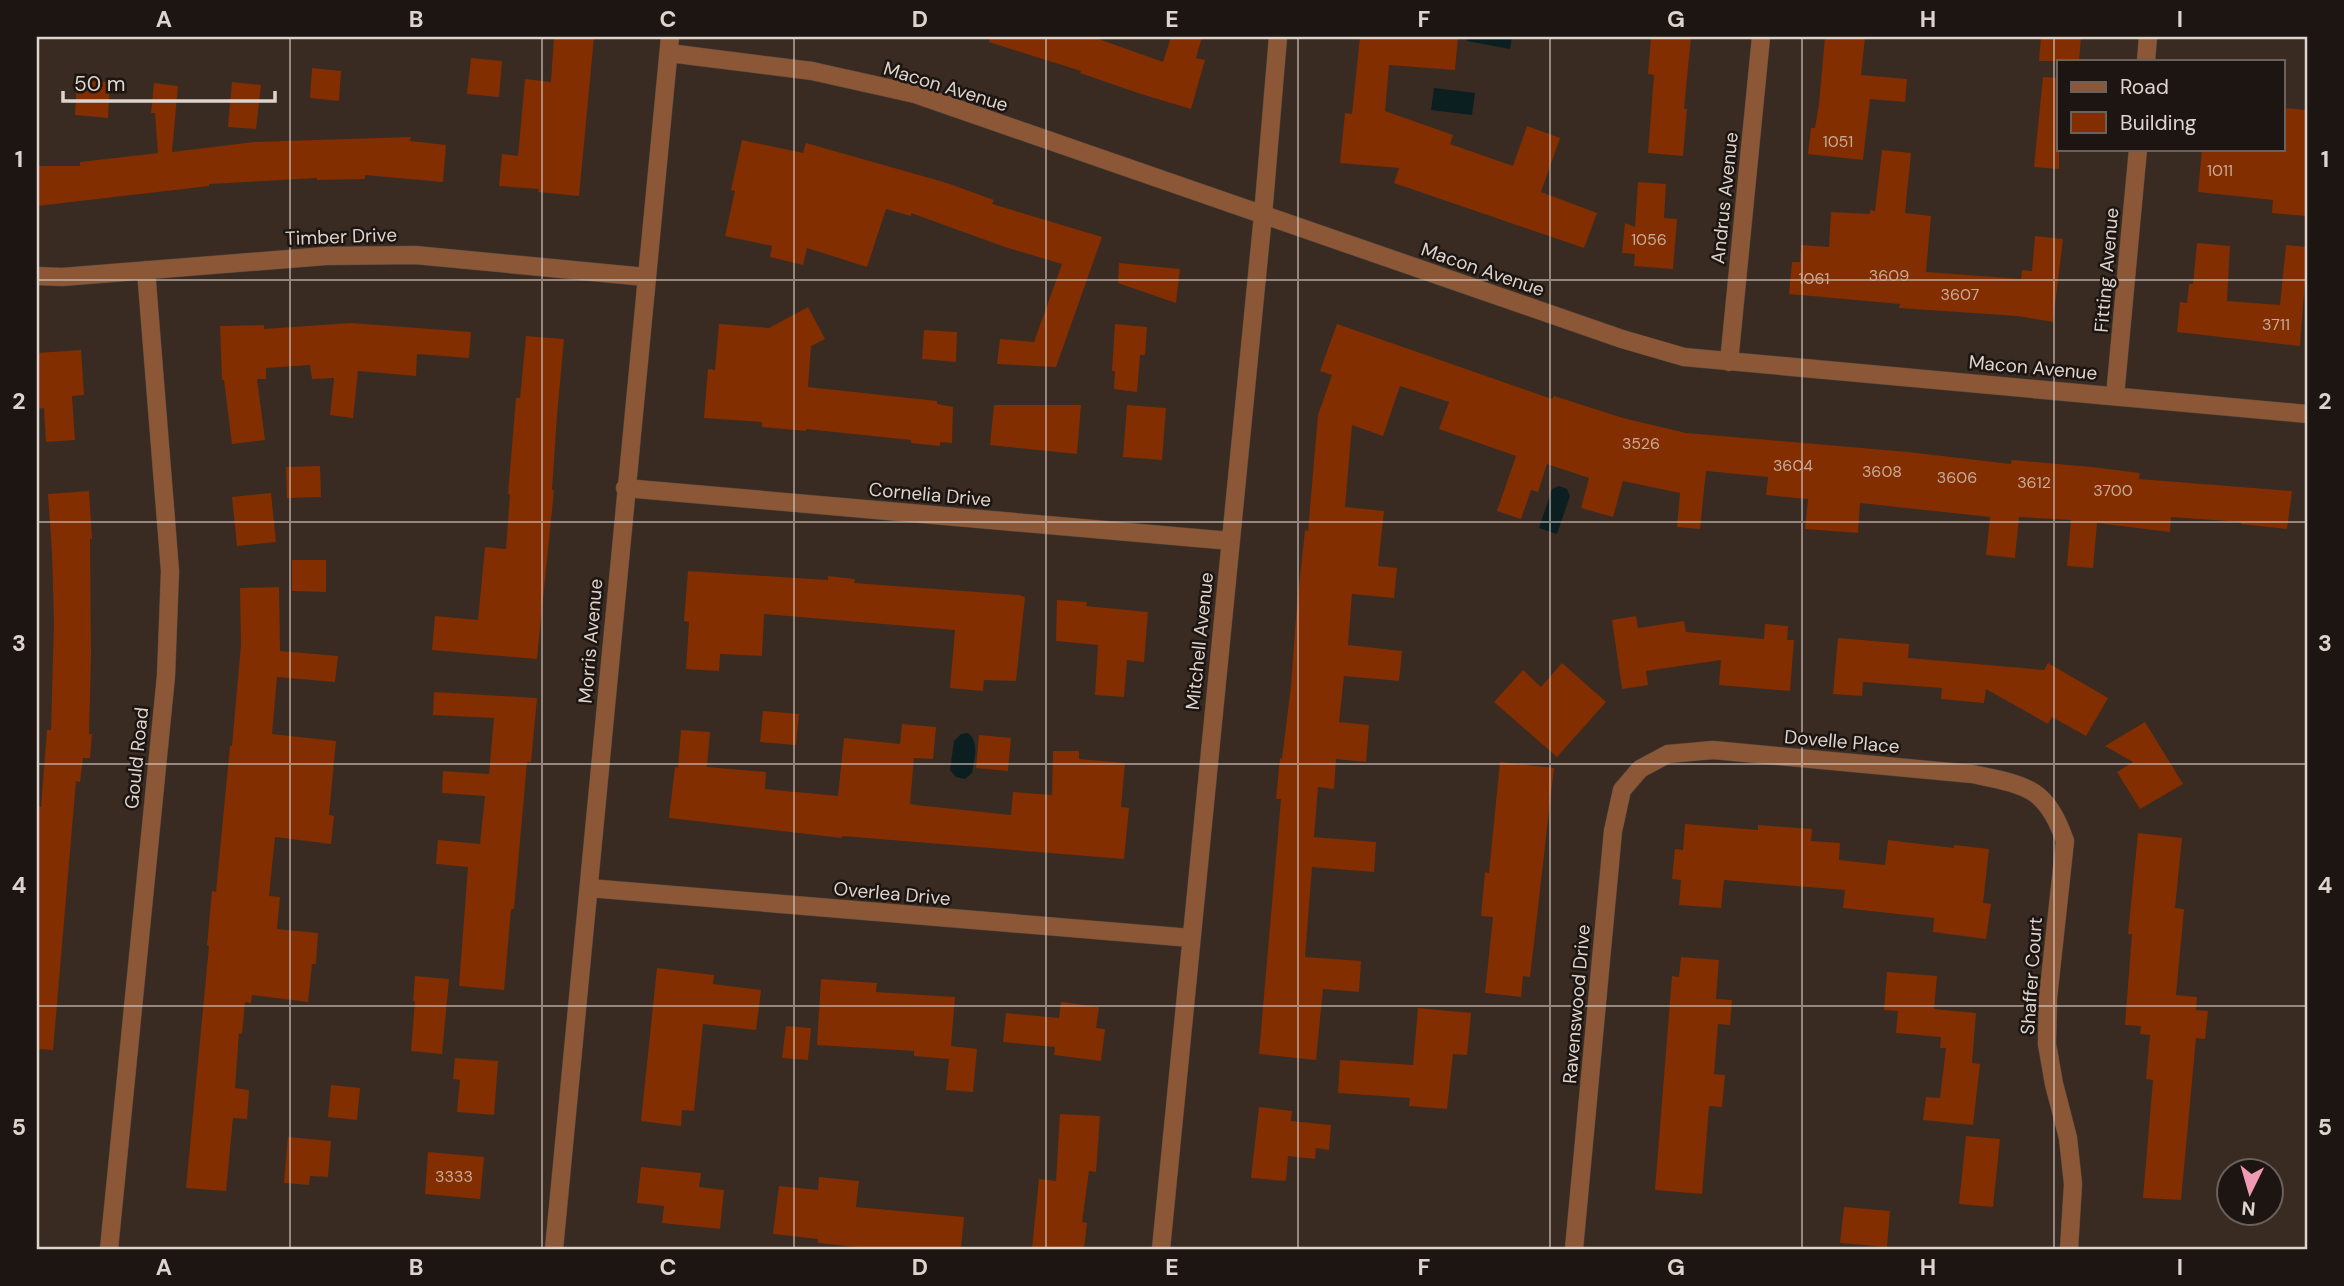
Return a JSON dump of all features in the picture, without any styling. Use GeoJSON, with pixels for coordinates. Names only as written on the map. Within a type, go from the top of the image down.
{"type":"FeatureCollection","features":[{"type":"Feature","properties":{"kind":"street","name":"Mitchell Avenue"},"geometry":{"type":"LineString","coordinates":[[1161,1249],[1263,215],[1278,37]]}},
{"type":"Feature","properties":{"kind":"street","name":"Andrus Avenue"},"geometry":{"type":"LineString","coordinates":[[1729,362],[1761,37]]}},
{"type":"Feature","properties":{"kind":"street"},"geometry":{"type":"LineString","coordinates":[[2146,60],[2148,37]]}},
{"type":"Feature","properties":{"kind":"street","name":"Macon Avenue"},"geometry":{"type":"LineString","coordinates":[[669,45],[812,71],[915,94],[1622,339],[1684,358],[2307,414]]}},
{"type":"Feature","properties":{"kind":"street","name":"Morris Avenue"},"geometry":{"type":"LineString","coordinates":[[554,1249],[669,45]]}},
{"type":"Feature","properties":{"kind":"street","name":"Fitting Avenue"},"geometry":{"type":"LineString","coordinates":[[2115,396],[2138,150]]}},
{"type":"Feature","properties":{"kind":"street","name":"Timber Drive"},"geometry":{"type":"LineString","coordinates":[[37,276],[62,277],[326,256],[415,255],[646,277]]}},
{"type":"Feature","properties":{"kind":"street","name":"Gould Road"},"geometry":{"type":"LineString","coordinates":[[109,1249],[166,676],[170,571],[146,270]]}},
{"type":"Feature","properties":{"kind":"street","name":"Cornelia Drive"},"geometry":{"type":"LineString","coordinates":[[625,488],[1231,541]]}},
{"type":"Feature","properties":{"kind":"street","name":"Dovelle Place"},"geometry":{"type":"LineString","coordinates":[[1640,769],[1668,754],[1713,750],[1972,774],[2009,781],[2040,794]]}},
{"type":"Feature","properties":{"kind":"street","name":"Ravenswood Drive"},"geometry":{"type":"LineString","coordinates":[[1574,1249],[1613,831],[1622,790],[1640,769]]}},
{"type":"Feature","properties":{"kind":"street","name":"Shaffer Court"},"geometry":{"type":"LineString","coordinates":[[2040,794],[2057,819],[2065,841],[2048,1004],[2047,1044],[2068,1138],[2072,1173],[2069,1249]]}},
{"type":"Feature","properties":{"kind":"street","name":"Overlea Drive"},"geometry":{"type":"LineString","coordinates":[[589,888],[1191,938]]}},
{"type":"Feature","properties":{"kind":"water"},"geometry":{"type":"Polygon","coordinates":[[[1468,37],[1512,37],[1510,49],[1467,41],[1468,37]]]}},
{"type":"Feature","properties":{"kind":"water"},"geometry":{"type":"Polygon","coordinates":[[[1434,88],[1475,93],[1472,115],[1431,110],[1434,88]]]}},
{"type":"Feature","properties":{"kind":"water"},"geometry":{"type":"Polygon","coordinates":[[[1559,486],[1567,489],[1570,496],[1557,534],[1539,528],[1552,489],[1559,486]]]}},
{"type":"Feature","properties":{"kind":"water"},"geometry":{"type":"Polygon","coordinates":[[[968,733],[974,741],[975,752],[972,773],[965,779],[956,777],[950,770],[954,741],[961,734],[968,733]]]}},
{"type":"Feature","properties":{"kind":"building"},"geometry":{"type":"Polygon","coordinates":[[[554,37],[594,37],[579,196],[499,186],[502,154],[518,156],[525,79],[551,82],[554,37]]]}},
{"type":"Feature","properties":{"kind":"building"},"geometry":{"type":"Polygon","coordinates":[[[990,37],[1093,37],[1163,62],[1171,37],[1202,37],[1196,58],[1205,60],[1191,109],[989,42],[990,37]]]}},
{"type":"Feature","properties":{"kind":"building"},"geometry":{"type":"Polygon","coordinates":[[[1360,37],[1458,37],[1455,70],[1389,65],[1385,111],[1453,135],[1450,144],[1513,166],[1527,126],[1560,138],[1541,192],[1597,213],[1584,248],[1394,183],[1399,168],[1340,163],[1345,113],[1352,114],[1360,37]]]}},
{"type":"Feature","properties":{"kind":"building"},"geometry":{"type":"Polygon","coordinates":[[[1651,37],[1691,37],[1684,109],[1687,109],[1683,156],[1648,153],[1654,75],[1648,74],[1651,37]]]}},
{"type":"Feature","properties":{"kind":"building"},"geometry":{"type":"Polygon","coordinates":[[[1825,37],[1865,37],[1861,75],[1907,79],[1905,102],[1870,99],[1863,160],[1808,154],[1811,128],[1815,128],[1819,104],[1825,37]]]}},
{"type":"Feature","properties":{"kind":"building"},"geometry":{"type":"Polygon","coordinates":[[[2041,37],[2081,38],[2079,60],[2039,61],[2041,37]]]}},
{"type":"Feature","properties":{"kind":"building"},"geometry":{"type":"Polygon","coordinates":[[[471,58],[502,61],[499,97],[467,94],[471,58]]]}},
{"type":"Feature","properties":{"kind":"building"},"geometry":{"type":"Polygon","coordinates":[[[312,68],[341,71],[339,101],[310,98],[312,68]]]}},
{"type":"Feature","properties":{"kind":"building"},"geometry":{"type":"Polygon","coordinates":[[[2043,77],[2057,78],[2059,169],[2034,167],[2043,77]]]}},
{"type":"Feature","properties":{"kind":"building"},"geometry":{"type":"Polygon","coordinates":[[[77,80],[110,82],[108,118],[75,115],[77,80]]]}},
{"type":"Feature","properties":{"kind":"building"},"geometry":{"type":"Polygon","coordinates":[[[232,82],[261,85],[256,129],[228,127],[232,82]]]}},
{"type":"Feature","properties":{"kind":"building"},"geometry":{"type":"Polygon","coordinates":[[[154,83],[178,86],[172,152],[254,142],[411,137],[410,141],[446,145],[443,182],[365,175],[365,179],[317,178],[209,184],[37,206],[37,166],[80,166],[80,162],[158,153],[155,113],[151,113],[154,83]]]}},
{"type":"Feature","properties":{"kind":"building"},"geometry":{"type":"Polygon","coordinates":[[[2284,108],[2307,110],[2305,216],[2272,213],[2273,200],[2198,192],[2202,150],[2284,150],[2284,108]]]}},
{"type":"Feature","properties":{"kind":"building"},"geometry":{"type":"Polygon","coordinates":[[[742,140],[803,153],[806,143],[947,183],[994,200],[992,204],[1102,237],[1056,367],[997,364],[1000,339],[1034,342],[1062,264],[1005,247],[911,213],[911,216],[886,209],[867,267],[807,248],[803,265],[770,257],[772,246],[725,236],[735,191],[731,190],[742,140]]]}},
{"type":"Feature","properties":{"kind":"building"},"geometry":{"type":"Polygon","coordinates":[[[1882,150],[1911,153],[1905,213],[1931,216],[1926,272],[2021,279],[2022,270],[2032,271],[2035,236],[2063,239],[2053,322],[2018,316],[1899,308],[1900,304],[1789,294],[1792,262],[1800,262],[1801,245],[1829,247],[1831,212],[1870,214],[1870,210],[1875,211],[1882,150]]]}},
{"type":"Feature","properties":{"kind":"building"},"geometry":{"type":"Polygon","coordinates":[[[1638,182],[1666,184],[1664,218],[1677,219],[1673,269],[1634,266],[1635,254],[1622,253],[1625,223],[1635,227],[1638,182]]]}},
{"type":"Feature","properties":{"kind":"building"},"geometry":{"type":"Polygon","coordinates":[[[2197,243],[2230,246],[2227,301],[2280,305],[2286,245],[2307,247],[2307,280],[2300,346],[2177,332],[2180,302],[2187,303],[2189,284],[2193,284],[2197,243]]]}},
{"type":"Feature","properties":{"kind":"building"},"geometry":{"type":"Polygon","coordinates":[[[1119,263],[1180,269],[1176,303],[1118,283],[1119,263]]]}},
{"type":"Feature","properties":{"kind":"building"},"geometry":{"type":"Polygon","coordinates":[[[808,307],[825,339],[811,346],[808,387],[937,401],[937,404],[953,407],[952,443],[940,442],[940,446],[911,443],[911,440],[762,427],[762,422],[704,418],[708,369],[715,370],[719,324],[769,328],[808,307]]]}},
{"type":"Feature","properties":{"kind":"building"},"geometry":{"type":"Polygon","coordinates":[[[351,323],[471,332],[469,358],[417,354],[416,376],[358,371],[353,418],[330,415],[334,378],[312,379],[310,365],[266,368],[266,379],[257,379],[265,440],[232,444],[222,380],[220,326],[264,325],[264,329],[351,323]]]}},
{"type":"Feature","properties":{"kind":"building"},"geometry":{"type":"Polygon","coordinates":[[[1115,324],[1147,327],[1145,355],[1140,355],[1137,392],[1114,389],[1115,371],[1112,371],[1115,324]]]}},
{"type":"Feature","properties":{"kind":"building"},"geometry":{"type":"Polygon","coordinates":[[[1337,324],[1552,399],[1554,396],[1623,418],[1686,433],[1908,452],[2011,464],[2012,460],[2092,467],[2140,473],[2139,479],[2292,491],[2287,529],[2241,522],[2171,517],[2170,532],[2097,523],[2093,568],[2067,566],[2071,520],[2019,517],[2015,558],[1986,555],[1990,517],[1860,503],[1858,533],[1805,529],[1808,499],[1766,495],[1768,477],[1706,471],[1700,529],[1677,527],[1680,493],[1623,481],[1613,517],[1581,508],[1589,478],[1547,464],[1538,492],[1531,490],[1521,519],[1497,511],[1516,456],[1439,429],[1449,402],[1400,386],[1383,436],[1352,425],[1345,507],[1384,511],[1378,566],[1397,568],[1394,598],[1352,594],[1348,645],[1402,651],[1399,681],[1344,676],[1339,722],[1369,725],[1366,762],[1336,759],[1334,789],[1318,787],[1314,837],[1376,842],[1374,872],[1312,867],[1305,957],[1361,961],[1359,992],[1323,989],[1316,1060],[1259,1054],[1281,799],[1276,799],[1280,758],[1282,759],[1291,686],[1318,415],[1332,375],[1320,371],[1337,324]]]}},
{"type":"Feature","properties":{"kind":"building"},"geometry":{"type":"Polygon","coordinates":[[[924,330],[957,332],[956,362],[922,359],[924,330]]]}},
{"type":"Feature","properties":{"kind":"building"},"geometry":{"type":"Polygon","coordinates":[[[526,336],[564,339],[554,490],[537,659],[432,650],[435,616],[478,620],[485,547],[506,549],[516,398],[520,398],[526,336]]]}},
{"type":"Feature","properties":{"kind":"building"},"geometry":{"type":"Polygon","coordinates":[[[81,350],[84,395],[72,396],[75,440],[46,442],[44,408],[37,409],[37,353],[81,350]]]}},
{"type":"Feature","properties":{"kind":"building"},"geometry":{"type":"Polygon","coordinates":[[[994,405],[1081,405],[1077,454],[990,445],[994,405]]]}},
{"type":"Feature","properties":{"kind":"building"},"geometry":{"type":"Polygon","coordinates":[[[1127,405],[1166,408],[1162,460],[1123,457],[1127,405]]]}},
{"type":"Feature","properties":{"kind":"building"},"geometry":{"type":"Polygon","coordinates":[[[320,466],[321,497],[287,498],[286,467],[320,466]]]}},
{"type":"Feature","properties":{"kind":"building"},"geometry":{"type":"Polygon","coordinates":[[[89,491],[92,539],[90,758],[83,758],[80,782],[76,781],[53,1050],[37,1049],[37,807],[41,807],[47,730],[51,730],[54,621],[48,494],[89,491]]]}},
{"type":"Feature","properties":{"kind":"building"},"geometry":{"type":"Polygon","coordinates":[[[271,493],[276,542],[237,546],[232,497],[271,493]]]}},
{"type":"Feature","properties":{"kind":"building"},"geometry":{"type":"Polygon","coordinates":[[[292,560],[326,560],[326,592],[292,591],[292,560]]]}},
{"type":"Feature","properties":{"kind":"building"},"geometry":{"type":"Polygon","coordinates":[[[688,571],[828,580],[828,576],[855,579],[854,583],[1025,597],[1016,681],[984,680],[983,691],[950,688],[955,630],[764,614],[762,656],[720,654],[719,671],[686,669],[689,622],[684,621],[688,571]]]}},
{"type":"Feature","properties":{"kind":"building"},"geometry":{"type":"Polygon","coordinates":[[[279,587],[280,651],[338,656],[335,682],[277,677],[272,734],[336,741],[329,815],[334,816],[331,844],[275,837],[269,896],[280,897],[277,929],[318,933],[316,964],[312,964],[308,1002],[252,995],[251,1003],[245,1002],[242,1034],[239,1033],[235,1088],[249,1090],[247,1119],[233,1118],[226,1191],[186,1188],[212,891],[216,892],[232,746],[241,645],[240,588],[279,587]]]}},
{"type":"Feature","properties":{"kind":"building"},"geometry":{"type":"Polygon","coordinates":[[[1057,600],[1087,602],[1086,606],[1148,612],[1144,662],[1127,660],[1124,697],[1095,695],[1098,645],[1056,641],[1057,600]]]}},
{"type":"Feature","properties":{"kind":"building"},"geometry":{"type":"Polygon","coordinates":[[[1636,616],[1638,628],[1684,621],[1686,632],[1764,639],[1765,624],[1788,626],[1787,640],[1794,640],[1790,691],[1719,685],[1721,660],[1646,671],[1648,685],[1622,689],[1612,620],[1636,616]]]}},
{"type":"Feature","properties":{"kind":"building"},"geometry":{"type":"Polygon","coordinates":[[[1838,638],[1909,644],[1908,658],[2044,670],[2048,663],[2108,698],[2086,736],[2052,717],[2048,724],[1986,689],[1984,703],[1941,699],[1942,688],[1863,682],[1862,696],[1833,694],[1838,638]]]}},
{"type":"Feature","properties":{"kind":"building"},"geometry":{"type":"Polygon","coordinates":[[[1562,663],[1606,702],[1557,757],[1494,702],[1523,670],[1541,687],[1562,663]]]}},
{"type":"Feature","properties":{"kind":"building"},"geometry":{"type":"Polygon","coordinates":[[[434,692],[537,698],[531,762],[527,762],[504,990],[459,986],[468,867],[436,864],[438,840],[480,844],[485,796],[442,793],[443,771],[489,774],[494,718],[433,715],[434,692]]]}},
{"type":"Feature","properties":{"kind":"building"},"geometry":{"type":"Polygon","coordinates":[[[763,711],[799,714],[796,745],[760,742],[763,711]]]}},
{"type":"Feature","properties":{"kind":"building"},"geometry":{"type":"Polygon","coordinates":[[[2145,722],[2183,784],[2140,809],[2117,772],[2133,762],[2105,746],[2145,722]]]}},
{"type":"Feature","properties":{"kind":"building"},"geometry":{"type":"Polygon","coordinates":[[[902,724],[936,727],[933,759],[914,758],[910,804],[1011,815],[1013,792],[1052,795],[1053,751],[1079,751],[1079,759],[1125,763],[1121,807],[1129,808],[1124,859],[842,838],[669,818],[675,767],[678,768],[681,730],[710,732],[707,767],[766,772],[765,789],[838,796],[844,738],[900,744],[902,724]]]}},
{"type":"Feature","properties":{"kind":"building"},"geometry":{"type":"Polygon","coordinates":[[[979,735],[1011,738],[1008,771],[976,768],[979,735]]]}},
{"type":"Feature","properties":{"kind":"building"},"geometry":{"type":"Polygon","coordinates":[[[1500,762],[1554,768],[1530,977],[1523,976],[1521,997],[1485,993],[1493,917],[1481,916],[1485,872],[1489,873],[1500,762]]]}},
{"type":"Feature","properties":{"kind":"building"},"geometry":{"type":"Polygon","coordinates":[[[1685,824],[1758,830],[1758,825],[1812,829],[1811,841],[1840,843],[1839,860],[1885,865],[1888,840],[1954,848],[1954,845],[1989,849],[1983,903],[1991,904],[1986,939],[1933,932],[1934,918],[1843,908],[1845,890],[1724,880],[1721,908],[1679,905],[1681,880],[1672,879],[1675,849],[1683,850],[1685,824]]]}},
{"type":"Feature","properties":{"kind":"building"},"geometry":{"type":"Polygon","coordinates":[[[2138,833],[2182,838],[2175,908],[2184,909],[2176,995],[2197,997],[2196,1010],[2208,1011],[2205,1039],[2196,1038],[2181,1200],[2143,1198],[2153,1080],[2146,1079],[2150,1035],[2140,1034],[2141,1026],[2125,1025],[2132,934],[2128,934],[2138,833]]]}},
{"type":"Feature","properties":{"kind":"building"},"geometry":{"type":"Polygon","coordinates":[[[1681,957],[1719,960],[1716,999],[1732,1000],[1730,1025],[1718,1024],[1714,1074],[1725,1075],[1722,1107],[1709,1106],[1702,1194],[1655,1190],[1672,976],[1679,977],[1681,957]]]}},
{"type":"Feature","properties":{"kind":"building"},"geometry":{"type":"Polygon","coordinates":[[[657,968],[714,975],[713,984],[761,990],[756,1030],[703,1024],[694,1111],[682,1110],[681,1126],[641,1121],[657,968]]]}},
{"type":"Feature","properties":{"kind":"building"},"geometry":{"type":"Polygon","coordinates":[[[1887,972],[1937,976],[1934,1009],[1976,1013],[1972,1063],[1980,1064],[1973,1125],[1923,1120],[1926,1097],[1940,1098],[1946,1048],[1940,1048],[1941,1037],[1896,1033],[1898,1011],[1884,1010],[1887,972]]]}},
{"type":"Feature","properties":{"kind":"building"},"geometry":{"type":"Polygon","coordinates":[[[415,976],[449,979],[442,1054],[411,1051],[415,976]]]}},
{"type":"Feature","properties":{"kind":"building"},"geometry":{"type":"Polygon","coordinates":[[[821,979],[877,983],[876,992],[955,997],[951,1046],[977,1049],[973,1092],[946,1090],[949,1059],[914,1056],[914,1051],[817,1045],[821,979]]]}},
{"type":"Feature","properties":{"kind":"building"},"geometry":{"type":"Polygon","coordinates":[[[1061,1002],[1099,1007],[1096,1028],[1105,1029],[1101,1061],[1054,1055],[1055,1047],[1003,1042],[1006,1013],[1059,1018],[1061,1002]]]}},
{"type":"Feature","properties":{"kind":"building"},"geometry":{"type":"Polygon","coordinates":[[[1418,1008],[1471,1013],[1467,1055],[1453,1054],[1447,1109],[1409,1106],[1410,1098],[1338,1093],[1340,1060],[1413,1065],[1418,1008]]]}},
{"type":"Feature","properties":{"kind":"building"},"geometry":{"type":"Polygon","coordinates":[[[786,1026],[811,1028],[808,1060],[782,1058],[786,1026]]]}},
{"type":"Feature","properties":{"kind":"building"},"geometry":{"type":"Polygon","coordinates":[[[455,1058],[498,1061],[494,1115],[457,1112],[460,1080],[453,1079],[455,1058]]]}},
{"type":"Feature","properties":{"kind":"building"},"geometry":{"type":"Polygon","coordinates":[[[331,1085],[360,1088],[357,1120],[328,1117],[331,1085]]]}},
{"type":"Feature","properties":{"kind":"building"},"geometry":{"type":"Polygon","coordinates":[[[1259,1107],[1292,1111],[1291,1121],[1331,1125],[1329,1150],[1316,1148],[1315,1159],[1288,1156],[1286,1181],[1251,1178],[1259,1107]]]}},
{"type":"Feature","properties":{"kind":"building"},"geometry":{"type":"Polygon","coordinates":[[[1060,1114],[1100,1116],[1096,1172],[1089,1171],[1082,1222],[1087,1223],[1084,1249],[1032,1249],[1039,1179],[1056,1181],[1060,1114]]]}},
{"type":"Feature","properties":{"kind":"building"},"geometry":{"type":"Polygon","coordinates":[[[1966,1136],[2000,1139],[1993,1207],[1959,1204],[1966,1136]]]}},
{"type":"Feature","properties":{"kind":"building"},"geometry":{"type":"Polygon","coordinates":[[[288,1137],[331,1141],[328,1177],[310,1176],[309,1185],[284,1183],[288,1137]]]}},
{"type":"Feature","properties":{"kind":"building"},"geometry":{"type":"Polygon","coordinates":[[[428,1152],[484,1157],[480,1199],[425,1194],[428,1152]]]}},
{"type":"Feature","properties":{"kind":"building"},"geometry":{"type":"Polygon","coordinates":[[[641,1167],[701,1173],[699,1187],[724,1190],[720,1229],[662,1223],[664,1206],[637,1203],[641,1167]]]}},
{"type":"Feature","properties":{"kind":"building"},"geometry":{"type":"Polygon","coordinates":[[[819,1177],[859,1181],[856,1207],[964,1217],[961,1249],[875,1249],[818,1243],[818,1239],[773,1234],[779,1186],[818,1190],[819,1177]]]}},
{"type":"Feature","properties":{"kind":"building"},"geometry":{"type":"Polygon","coordinates":[[[1844,1207],[1890,1211],[1887,1247],[1840,1243],[1844,1207]]]}}]}
